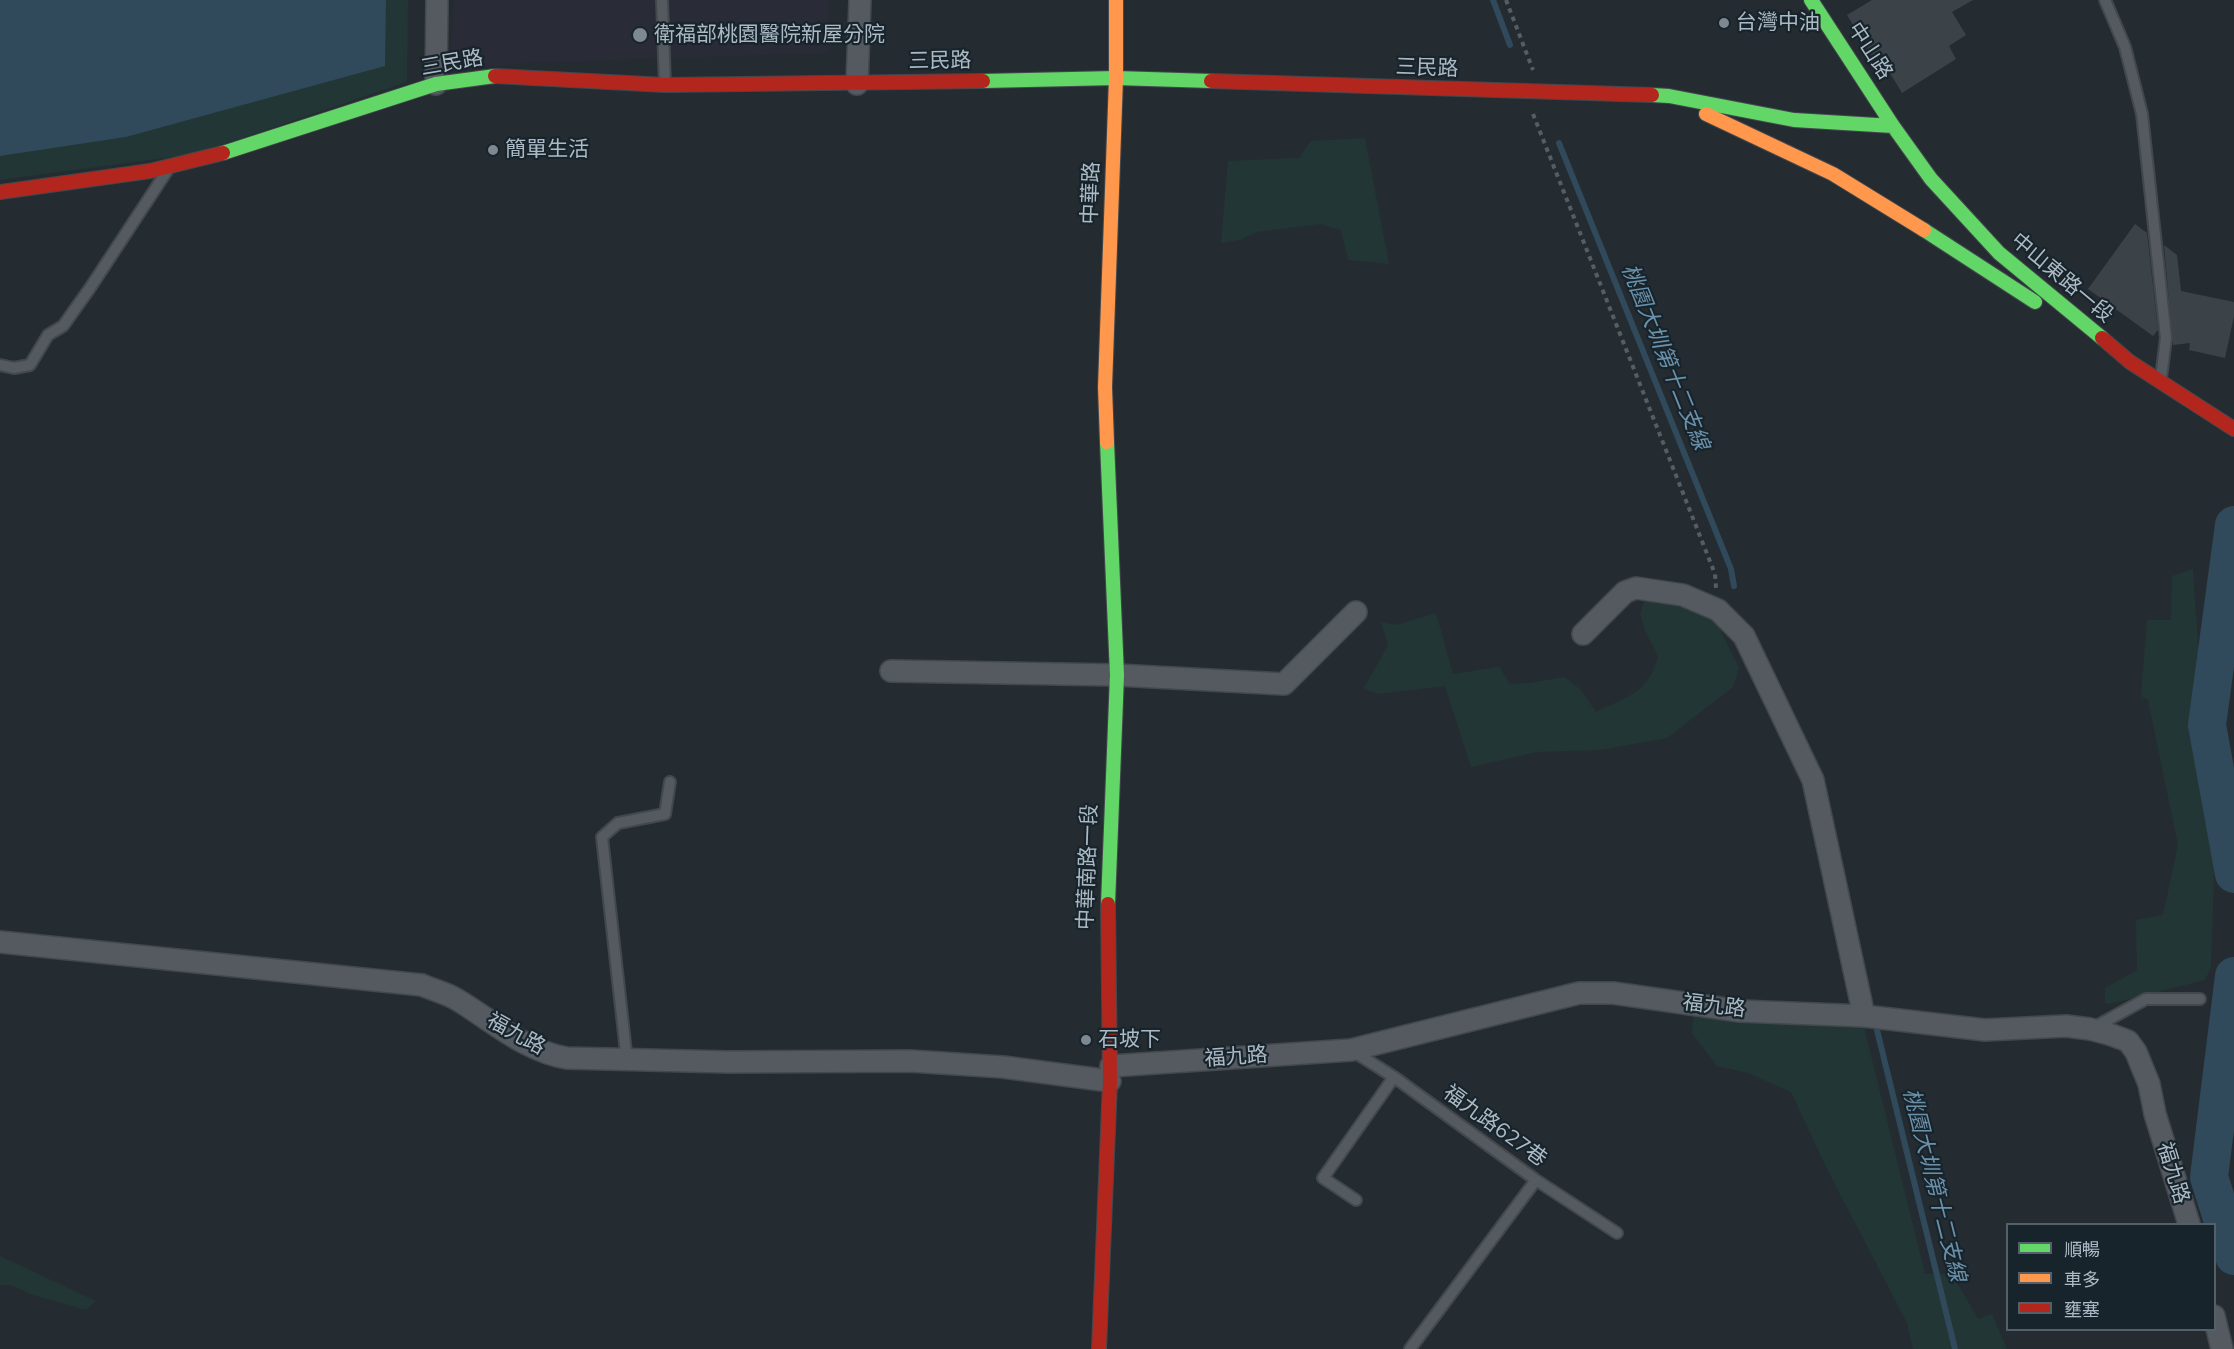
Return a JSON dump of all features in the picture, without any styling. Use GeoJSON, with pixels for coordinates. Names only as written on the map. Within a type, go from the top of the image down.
{"type":"FeatureCollection","features":[{"type":"Feature","properties":{"kind":"street"},"geometry":{"type":"LineString","coordinates":[[436,84],[437,0]]}},
{"type":"Feature","properties":{"kind":"street"},"geometry":{"type":"LineString","coordinates":[[857,84],[860,0]]}},
{"type":"Feature","properties":{"kind":"street","name":"中華路"},"geometry":{"type":"LineString","coordinates":[[1105,387],[1116,78],[1116,0]]}},
{"type":"Feature","properties":{"kind":"street","name":"中山路"},"geometry":{"type":"LineString","coordinates":[[1811,0],[1893,126]]}},
{"type":"Feature","properties":{"kind":"street","name":"三民路"},"geometry":{"type":"LineString","coordinates":[[0,192],[150,171],[234,150],[436,84],[496,76],[665,85],[857,84],[1116,78],[1669,96],[1794,120],[1893,126]]}},
{"type":"Feature","properties":{"kind":"street"},"geometry":{"type":"LineString","coordinates":[[1669,96],[1848,183],[2130,362]]}},
{"type":"Feature","properties":{"kind":"street","name":"中山東路一段"},"geometry":{"type":"LineString","coordinates":[[1893,126],[1931,179],[1999,253],[2130,362],[2234,429]]}},
{"type":"Feature","properties":{"kind":"street","name":"中華南路一段"},"geometry":{"type":"LineString","coordinates":[[1099,1349],[1111,1073],[1107,926],[1117,675],[1105,387]]}},
{"type":"Feature","properties":{"kind":"street"},"geometry":{"type":"LineString","coordinates":[[1583,634],[1625,592],[1636,588],[1683,595],[1718,610],[1744,636],[1813,780],[1864,1016]]}},
{"type":"Feature","properties":{"kind":"street"},"geometry":{"type":"LineString","coordinates":[[891,671],[1117,675],[1284,684],[1356,612]]}},
{"type":"Feature","properties":{"kind":"street","name":"福九路"},"geometry":{"type":"LineString","coordinates":[[0,942],[422,986],[453,998],[530,1045],[558,1056],[627,1060],[910,1060],[1111,1073],[1351,1050],[1579,993],[1613,993],[1740,1011],[1864,1016],[1985,1030],[2066,1026],[2090,1029],[2128,1041],[2136,1052],[2149,1084],[2164,1146],[2189,1223]]}},
{"type":"Feature","properties":{"kind":"street"},"geometry":{"type":"LineString","coordinates":[[2216,1324],[2222,1349]]}},
{"type":"Feature","properties":{"kind":"lane"},"geometry":{"type":"LineString","coordinates":[[662,0],[665,85]]}},
{"type":"Feature","properties":{"kind":"lane"},"geometry":{"type":"LineString","coordinates":[[2105,0],[2126,47],[2142,114],[2166,338],[2160,382]]}},
{"type":"Feature","properties":{"kind":"lane"},"geometry":{"type":"LineString","coordinates":[[0,365],[14,368],[30,365],[48,335],[63,326],[171,166]]}},
{"type":"Feature","properties":{"kind":"lane"},"geometry":{"type":"LineString","coordinates":[[627,1060],[602,837],[618,823],[665,814],[670,782]]}},
{"type":"Feature","properties":{"kind":"lane"},"geometry":{"type":"LineString","coordinates":[[2090,1029],[2146,999],[2200,999]]}},
{"type":"Feature","properties":{"kind":"lane","name":"福九路627巷"},"geometry":{"type":"LineString","coordinates":[[1351,1050],[1394,1077],[1536,1180],[1617,1233]]}},
{"type":"Feature","properties":{"kind":"lane"},"geometry":{"type":"LineString","coordinates":[[1356,1200],[1323,1179],[1394,1077]]}},
{"type":"Feature","properties":{"kind":"lane"},"geometry":{"type":"LineString","coordinates":[[1410,1349],[1536,1180]]}},
{"type":"Feature","properties":{"kind":"path"},"geometry":{"type":"LineString","coordinates":[[1506,0],[1542,93]]}},
{"type":"Feature","properties":{"kind":"path"},"geometry":{"type":"LineString","coordinates":[[1524,92],[1715,574],[1718,610]]}},
{"type":"Feature","properties":{"kind":"shaded area","name":"衛福部桃園醫院新屋分院"},"geometry":{"type":"Polygon","coordinates":[[[454,0],[829,0],[827,53],[531,63],[450,70],[454,0]]]}},
{"type":"Feature","properties":{"kind":"green space"},"geometry":{"type":"Polygon","coordinates":[[[0,0],[408,0],[407,82],[195,154],[0,180],[0,0]]]}},
{"type":"Feature","properties":{"kind":"green space"},"geometry":{"type":"Polygon","coordinates":[[[1365,138],[1389,264],[1348,260],[1341,230],[1320,224],[1257,232],[1240,240],[1221,243],[1228,161],[1299,158],[1311,141],[1365,138]]]}},
{"type":"Feature","properties":{"kind":"green space"},"geometry":{"type":"Polygon","coordinates":[[[2193,569],[2211,791],[2214,877],[2211,967],[2205,980],[2109,1004],[2105,1003],[2105,988],[2137,970],[2136,920],[2163,915],[2178,845],[2148,700],[2141,696],[2147,620],[2171,620],[2172,576],[2193,569]]]}},
{"type":"Feature","properties":{"kind":"green space"},"geometry":{"type":"Polygon","coordinates":[[[1667,599],[1717,623],[1739,668],[1733,687],[1667,738],[1600,750],[1537,752],[1471,767],[1445,686],[1377,694],[1364,688],[1388,645],[1381,622],[1396,625],[1436,613],[1453,674],[1499,667],[1510,684],[1565,677],[1581,690],[1596,712],[1627,697],[1649,679],[1658,656],[1646,633],[1640,614],[1645,600],[1667,599]]]}},
{"type":"Feature","properties":{"kind":"green space"},"geometry":{"type":"Polygon","coordinates":[[[1693,1017],[1862,1019],[1925,1274],[1952,1274],[1978,1319],[1992,1314],[2007,1349],[1913,1349],[1907,1323],[1826,1167],[1791,1092],[1748,1073],[1717,1066],[1692,1033],[1693,1017]]]}},
{"type":"Feature","properties":{"kind":"green space"},"geometry":{"type":"Polygon","coordinates":[[[0,1256],[96,1301],[86,1310],[33,1295],[11,1285],[0,1285],[0,1256]]]}},
{"type":"Feature","properties":{"kind":"water"},"geometry":{"type":"Polygon","coordinates":[[[0,0],[386,0],[385,66],[126,137],[0,156],[0,0]]]}},
{"type":"Feature","properties":{"kind":"building"},"geometry":{"type":"Polygon","coordinates":[[[1872,0],[1973,0],[1952,12],[1966,35],[1949,46],[1956,59],[1902,93],[1887,68],[1881,71],[1847,15],[1872,0]]]}},
{"type":"Feature","properties":{"kind":"building"},"geometry":{"type":"Polygon","coordinates":[[[2135,224],[2147,233],[2158,330],[2153,336],[2088,289],[2135,224]]]}},
{"type":"Feature","properties":{"kind":"building"},"geometry":{"type":"Polygon","coordinates":[[[2164,245],[2177,255],[2181,291],[2234,302],[2234,316],[2225,358],[2189,350],[2190,343],[2173,345],[2164,245]]]}},
{"type":"Feature","properties":{"kind":"waterway","name":"桃園大圳第十二支線"},"geometry":{"type":"LineString","coordinates":[[1493,0],[1510,45]]}},
{"type":"Feature","properties":{"kind":"waterway","name":"桃園大圳第十二支線"},"geometry":{"type":"LineString","coordinates":[[1559,143],[1731,569],[1734,586]]}},
{"type":"Feature","properties":{"kind":"waterway"},"geometry":{"type":"LineString","coordinates":[[2234,525],[2207,725],[2234,874]]}},
{"type":"Feature","properties":{"kind":"waterway"},"geometry":{"type":"LineString","coordinates":[[2234,976],[2209,1177],[2234,1256]]}},
{"type":"Feature","properties":{"kind":"waterway","name":"桃園大圳第十二支線"},"geometry":{"type":"LineString","coordinates":[[1877,1030],[1955,1349]]}},
{"type":"Feature","properties":{"kind":"traffic: fast"},"geometry":{"type":"LineString","coordinates":[[1811,0],[1893,126],[1931,179],[1999,253],[2102,338]]}},
{"type":"Feature","properties":{"kind":"traffic: fast"},"geometry":{"type":"LineString","coordinates":[[223,153],[436,84],[495,76]]}},
{"type":"Feature","properties":{"kind":"traffic: fast"},"geometry":{"type":"LineString","coordinates":[[983,81],[1116,78],[1211,81]]}},
{"type":"Feature","properties":{"kind":"traffic: fast"},"geometry":{"type":"LineString","coordinates":[[1652,95],[1669,96],[1794,120],[1893,126]]}},
{"type":"Feature","properties":{"kind":"traffic: fast"},"geometry":{"type":"LineString","coordinates":[[1924,230],[2035,302]]}},
{"type":"Feature","properties":{"kind":"traffic: fast"},"geometry":{"type":"LineString","coordinates":[[1107,442],[1117,675],[1108,904]]}},
{"type":"Feature","properties":{"kind":"traffic: slow"},"geometry":{"type":"LineString","coordinates":[[1107,442],[1105,387],[1116,78],[1116,0]]}},
{"type":"Feature","properties":{"kind":"traffic: slow"},"geometry":{"type":"LineString","coordinates":[[1706,114],[1833,174],[1924,230]]}},
{"type":"Feature","properties":{"kind":"traffic: jam"},"geometry":{"type":"LineString","coordinates":[[495,76],[665,85],[983,81]]}},
{"type":"Feature","properties":{"kind":"traffic: jam"},"geometry":{"type":"LineString","coordinates":[[1211,81],[1652,95]]}},
{"type":"Feature","properties":{"kind":"traffic: jam"},"geometry":{"type":"LineString","coordinates":[[0,192],[150,171],[223,153]]}},
{"type":"Feature","properties":{"kind":"traffic: jam"},"geometry":{"type":"LineString","coordinates":[[2102,338],[2130,362],[2234,429]]}},
{"type":"Feature","properties":{"kind":"traffic: jam"},"geometry":{"type":"LineString","coordinates":[[1099,1349],[1110,1081],[1108,904]]}},
{"type":"Feature","properties":{"kind":"place","name":"台灣中油"},"geometry":{"type":"Point","coordinates":[1724,23]}},
{"type":"Feature","properties":{"kind":"place","name":"衛福部桃園醫院新屋分院"},"geometry":{"type":"Point","coordinates":[640,35]}},
{"type":"Feature","properties":{"kind":"place","name":"簡單生活"},"geometry":{"type":"Point","coordinates":[493,150]}},
{"type":"Feature","properties":{"kind":"place","name":"石坡下"},"geometry":{"type":"Point","coordinates":[1086,1040]}}]}
